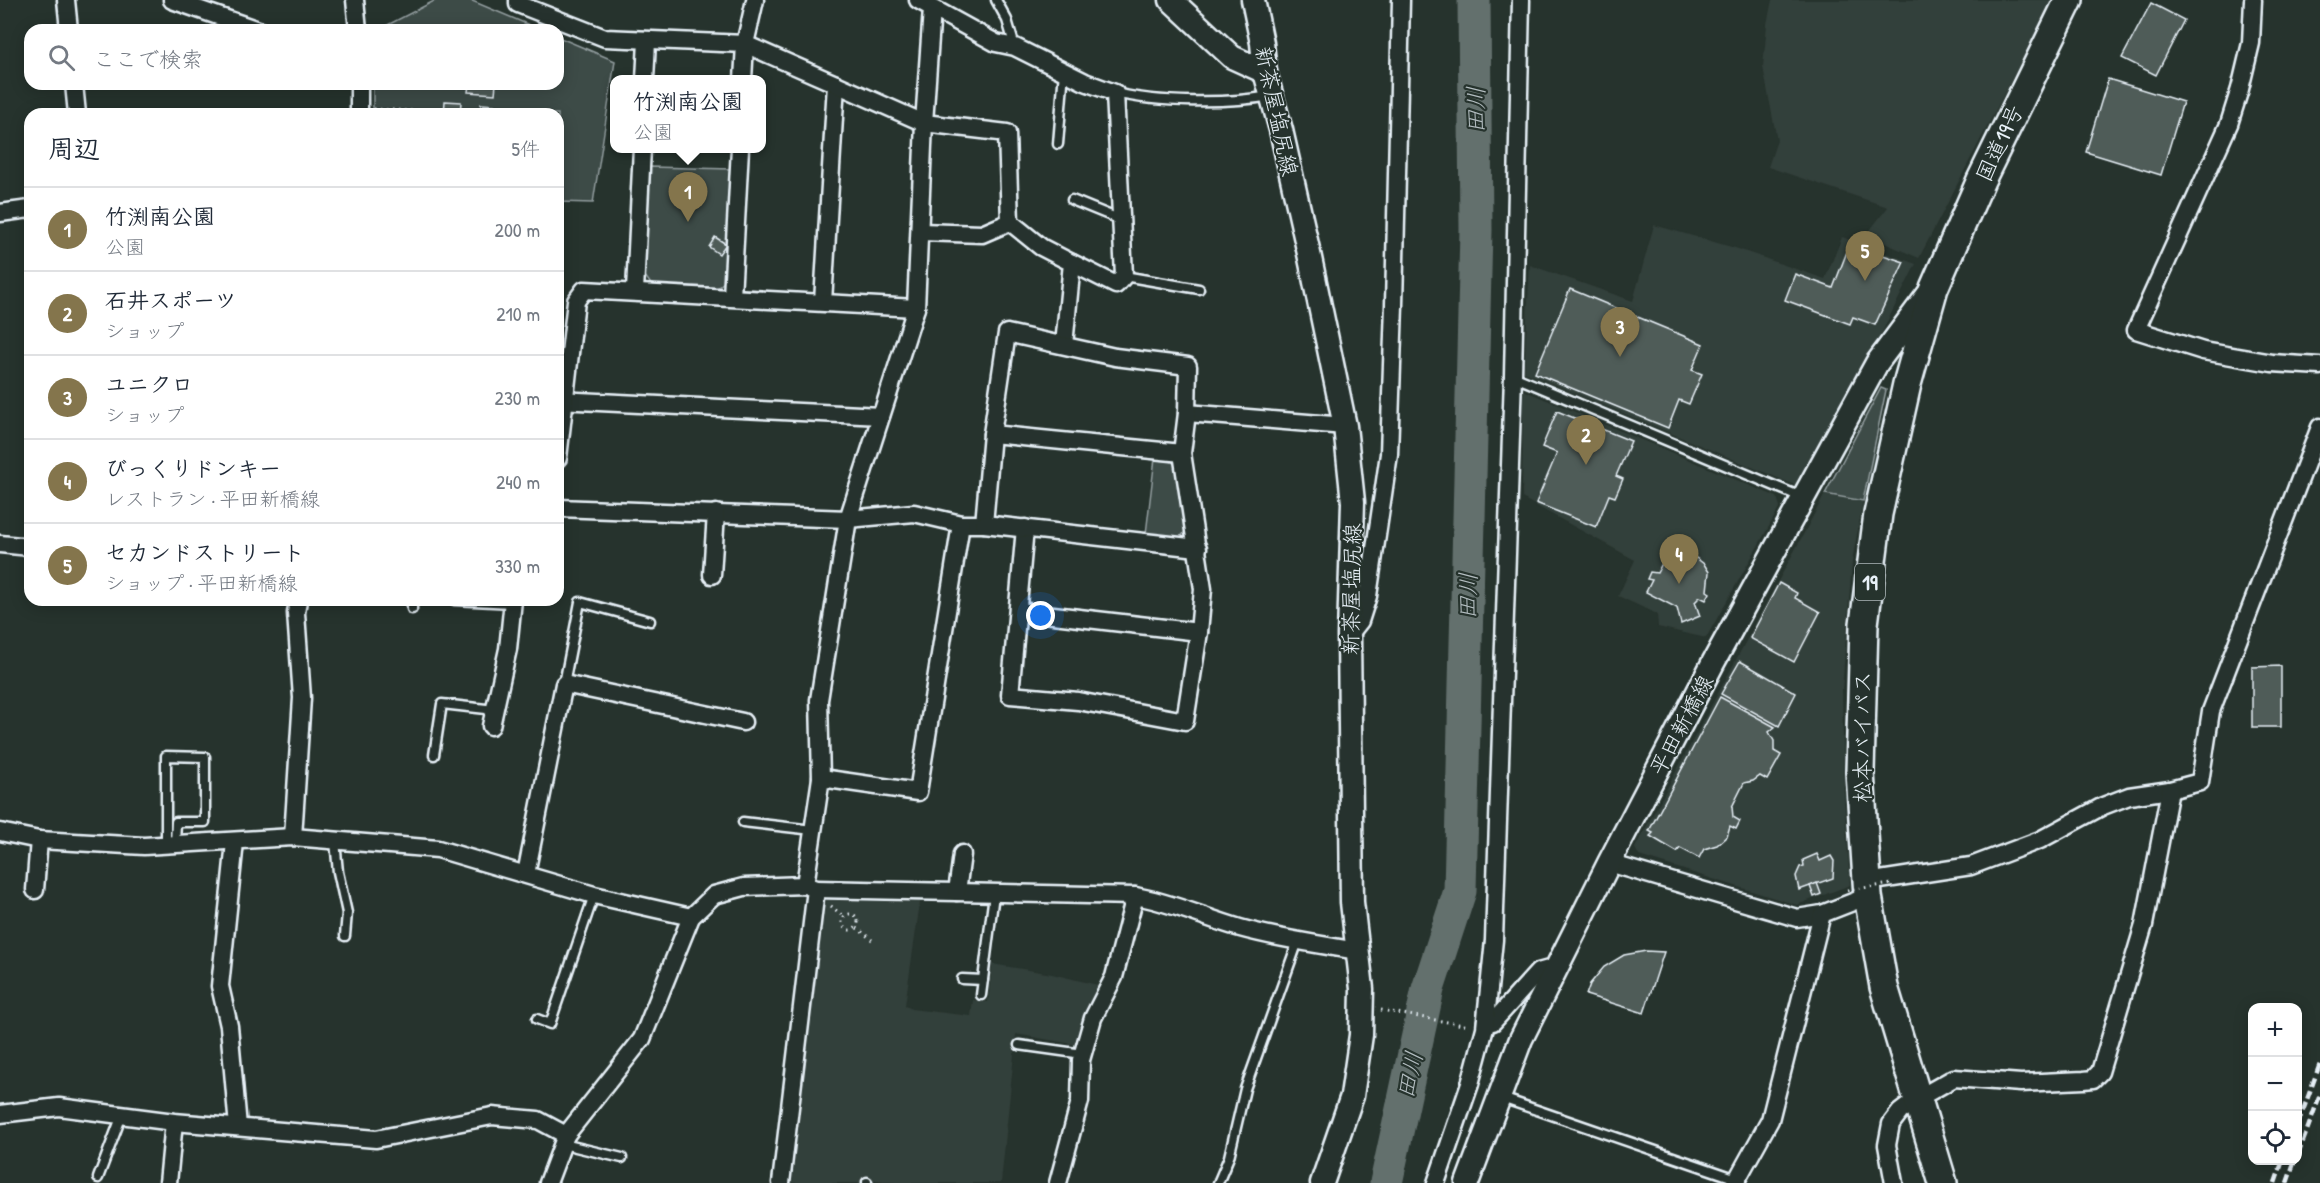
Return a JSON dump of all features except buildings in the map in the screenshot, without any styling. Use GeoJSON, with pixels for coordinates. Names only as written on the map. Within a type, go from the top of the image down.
{"type":"FeatureCollection","features":[{"type":"Feature","properties":{"kind":"highway","name":"国道19号"},"geometry":{"type":"LineString","coordinates":[[1934,288],[1981,180],[2069,0]]}},
{"type":"Feature","properties":{"kind":"highway","name":"松本バイパス"},"geometry":{"type":"LineString","coordinates":[[1934,288],[1907,384],[1878,514],[1864,624],[1860,772],[1869,888],[1884,987],[1943,1183]]}},
{"type":"Feature","properties":{"kind":"main road"},"geometry":{"type":"LineString","coordinates":[[1171,0],[1232,57],[1264,72]]}},
{"type":"Feature","properties":{"kind":"main road","name":"新茶屋塩尻線"},"geometry":{"type":"LineString","coordinates":[[1253,0],[1262,43],[1264,72],[1281,130],[1345,426],[1353,502],[1349,635],[1352,902],[1362,989],[1361,1035],[1352,1096],[1322,1183]]}},
{"type":"Feature","properties":{"kind":"main road","name":"平田新橋線"},"geometry":{"type":"LineString","coordinates":[[1467,1183],[1521,1039],[1609,862],[1713,663],[1877,363],[1934,288]]}},
{"type":"Feature","properties":{"kind":"street"},"geometry":{"type":"LineString","coordinates":[[66,0],[68,24]]}},
{"type":"Feature","properties":{"kind":"street"},"geometry":{"type":"LineString","coordinates":[[172,0],[241,24]]}},
{"type":"Feature","properties":{"kind":"street"},"geometry":{"type":"LineString","coordinates":[[355,0],[357,24]]}},
{"type":"Feature","properties":{"kind":"street"},"geometry":{"type":"LineString","coordinates":[[518,0],[518,4],[605,38],[745,44],[924,123],[1007,133],[1010,222],[1041,247],[1116,285],[1124,276],[1115,93],[1016,47],[996,43],[925,5],[924,123],[916,308],[848,519],[819,700],[821,778],[813,830],[811,887],[782,1183]]}},
{"type":"Feature","properties":{"kind":"street"},"geometry":{"type":"LineString","coordinates":[[743,75],[745,44],[755,0]]}},
{"type":"Feature","properties":{"kind":"street"},"geometry":{"type":"LineString","coordinates":[[1349,635],[1360,621],[1368,596],[1389,454],[1401,0]]}},
{"type":"Feature","properties":{"kind":"street"},"geometry":{"type":"LineString","coordinates":[[1436,1183],[1470,1084],[1482,1024],[1494,940],[1513,376],[1521,0]]}},
{"type":"Feature","properties":{"kind":"street"},"geometry":{"type":"LineString","coordinates":[[2253,0],[2251,43],[2241,89],[2229,124],[2136,330],[2203,351],[2272,363],[2320,366]]}},
{"type":"Feature","properties":{"kind":"street"},"geometry":{"type":"LineString","coordinates":[[645,75],[646,41]]}},
{"type":"Feature","properties":{"kind":"street"},"geometry":{"type":"LineString","coordinates":[[824,302],[836,84]]}},
{"type":"Feature","properties":{"kind":"street"},"geometry":{"type":"LineString","coordinates":[[75,90],[76,108]]}},
{"type":"Feature","properties":{"kind":"street"},"geometry":{"type":"LineString","coordinates":[[359,90],[359,108]]}},
{"type":"Feature","properties":{"kind":"street"},"geometry":{"type":"LineString","coordinates":[[635,291],[642,153]]}},
{"type":"Feature","properties":{"kind":"street"},"geometry":{"type":"LineString","coordinates":[[732,297],[740,153]]}},
{"type":"Feature","properties":{"kind":"street"},"geometry":{"type":"LineString","coordinates":[[0,213],[24,210]]}},
{"type":"Feature","properties":{"kind":"street"},"geometry":{"type":"LineString","coordinates":[[920,232],[982,234],[1010,222]]}},
{"type":"Feature","properties":{"kind":"street"},"geometry":{"type":"LineString","coordinates":[[1064,345],[1072,263]]}},
{"type":"Feature","properties":{"kind":"street"},"geometry":{"type":"LineString","coordinates":[[564,386],[576,301],[584,290],[916,308]]}},
{"type":"Feature","properties":{"kind":"street"},"geometry":{"type":"LineString","coordinates":[[984,524],[992,434],[1007,333],[1114,357],[1188,366],[1187,413],[1182,453],[1203,589],[1199,632],[1185,721],[1078,700],[1010,695],[1025,528]]}},
{"type":"Feature","properties":{"kind":"street"},"geometry":{"type":"LineString","coordinates":[[564,400],[881,416]]}},
{"type":"Feature","properties":{"kind":"street"},"geometry":{"type":"LineString","coordinates":[[1187,413],[1345,426]]}},
{"type":"Feature","properties":{"kind":"street"},"geometry":{"type":"LineString","coordinates":[[1609,862],[1797,918],[1822,915],[1869,888],[1971,866],[2040,840],[2103,806],[2129,796],[2170,790],[2200,782],[2211,711],[2320,427]]}},
{"type":"Feature","properties":{"kind":"street"},"geometry":{"type":"LineString","coordinates":[[992,434],[1182,453]]}},
{"type":"Feature","properties":{"kind":"street"},"geometry":{"type":"LineString","coordinates":[[564,508],[848,519],[914,513],[961,524],[1025,528],[1198,548]]}},
{"type":"Feature","properties":{"kind":"street"},"geometry":{"type":"LineString","coordinates":[[712,575],[716,513]]}},
{"type":"Feature","properties":{"kind":"street"},"geometry":{"type":"LineString","coordinates":[[821,778],[918,792],[961,524]]}},
{"type":"Feature","properties":{"kind":"street"},"geometry":{"type":"LineString","coordinates":[[0,544],[24,546]]}},
{"type":"Feature","properties":{"kind":"street"},"geometry":{"type":"LineString","coordinates":[[293,837],[302,698],[297,606]]}},
{"type":"Feature","properties":{"kind":"street"},"geometry":{"type":"LineString","coordinates":[[493,718],[508,650],[512,606]]}},
{"type":"Feature","properties":{"kind":"street"},"geometry":{"type":"LineString","coordinates":[[1018,610],[1199,632]]}},
{"type":"Feature","properties":{"kind":"street"},"geometry":{"type":"LineString","coordinates":[[526,874],[564,684],[743,722]]}},
{"type":"Feature","properties":{"kind":"street"},"geometry":{"type":"LineString","coordinates":[[1894,1183],[1887,1145],[1891,1124],[1900,1112],[1917,1099],[1954,1078],[2021,1083],[2084,1080],[2093,1078],[2100,1072],[2144,925],[2170,790]]}},
{"type":"Feature","properties":{"kind":"street"},"geometry":{"type":"LineString","coordinates":[[0,832],[39,840],[144,846],[293,837],[438,849],[594,895],[691,917]]}},
{"type":"Feature","properties":{"kind":"street"},"geometry":{"type":"LineString","coordinates":[[35,890],[39,840]]}},
{"type":"Feature","properties":{"kind":"street"},"geometry":{"type":"LineString","coordinates":[[235,842],[220,986],[230,1026],[237,1127]]}},
{"type":"Feature","properties":{"kind":"street"},"geometry":{"type":"LineString","coordinates":[[957,892],[962,854]]}},
{"type":"Feature","properties":{"kind":"street"},"geometry":{"type":"LineString","coordinates":[[548,1183],[565,1139],[642,1039],[691,917],[714,895],[744,887],[811,887],[994,894],[1135,896],[1154,899],[1240,928],[1358,951]]}},
{"type":"Feature","properties":{"kind":"street"},"geometry":{"type":"LineString","coordinates":[[1058,1183],[1080,1101],[1081,1060],[1094,1018],[1114,977],[1135,896]]}},
{"type":"Feature","properties":{"kind":"street"},"geometry":{"type":"LineString","coordinates":[[1736,1181],[1770,1120],[1822,915]]}},
{"type":"Feature","properties":{"kind":"street"},"geometry":{"type":"LineString","coordinates":[[1482,1024],[1493,1022],[1538,972],[1556,967]]}},
{"type":"Feature","properties":{"kind":"street"},"geometry":{"type":"LineString","coordinates":[[0,1114],[59,1107],[174,1122],[376,1139],[492,1116],[538,1120],[565,1139]]}},
{"type":"Feature","properties":{"kind":"street"},"geometry":{"type":"LineString","coordinates":[[168,1183],[174,1122]]}},
{"type":"Feature","properties":{"kind":"lane"},"geometry":{"type":"LineString","coordinates":[[996,0],[1007,20],[1016,47]]}},
{"type":"Feature","properties":{"kind":"lane"},"geometry":{"type":"LineString","coordinates":[[1058,144],[1064,71]]}},
{"type":"Feature","properties":{"kind":"lane"},"geometry":{"type":"LineString","coordinates":[[1115,93],[1131,97],[1189,100],[1250,99],[1270,96]]}},
{"type":"Feature","properties":{"kind":"lane"},"geometry":{"type":"LineString","coordinates":[[1072,200],[1121,220]]}},
{"type":"Feature","properties":{"kind":"lane"},"geometry":{"type":"LineString","coordinates":[[1022,245],[1053,254]]}},
{"type":"Feature","properties":{"kind":"lane"},"geometry":{"type":"LineString","coordinates":[[1124,276],[1199,289]]}},
{"type":"Feature","properties":{"kind":"lane"},"geometry":{"type":"LineString","coordinates":[[1513,376],[1804,498]]}},
{"type":"Feature","properties":{"kind":"lane"},"geometry":{"type":"LineString","coordinates":[[564,684],[580,602],[650,621]]}},
{"type":"Feature","properties":{"kind":"lane"},"geometry":{"type":"LineString","coordinates":[[434,755],[442,704],[493,718]]}},
{"type":"Feature","properties":{"kind":"lane"},"geometry":{"type":"LineString","coordinates":[[166,756],[205,756],[205,822],[176,822],[171,845],[166,756]]}},
{"type":"Feature","properties":{"kind":"lane"},"geometry":{"type":"LineString","coordinates":[[743,822],[813,830]]}},
{"type":"Feature","properties":{"kind":"lane"},"geometry":{"type":"LineString","coordinates":[[335,841],[338,872],[347,913],[345,936]]}},
{"type":"Feature","properties":{"kind":"lane"},"geometry":{"type":"LineString","coordinates":[[981,995],[994,894]]}},
{"type":"Feature","properties":{"kind":"lane"},"geometry":{"type":"LineString","coordinates":[[537,1019],[550,1024],[594,895]]}},
{"type":"Feature","properties":{"kind":"lane"},"geometry":{"type":"LineString","coordinates":[[1218,1183],[1229,1157],[1245,1089],[1298,941]]}},
{"type":"Feature","properties":{"kind":"lane"},"geometry":{"type":"LineString","coordinates":[[962,979],[983,980]]}},
{"type":"Feature","properties":{"kind":"lane"},"geometry":{"type":"LineString","coordinates":[[1019,1045],[1083,1054]]}},
{"type":"Feature","properties":{"kind":"lane"},"geometry":{"type":"LineString","coordinates":[[1499,1097],[1736,1181]]}},
{"type":"Feature","properties":{"kind":"lane"},"geometry":{"type":"LineString","coordinates":[[98,1178],[122,1115]]}},
{"type":"Feature","properties":{"kind":"lane"},"geometry":{"type":"LineString","coordinates":[[565,1139],[622,1158]]}},
{"type":"Feature","properties":{"kind":"path"},"geometry":{"type":"LineString","coordinates":[[849,914],[855,915],[858,920],[856,927],[852,930],[844,928],[841,924],[842,918],[849,914]]}},
{"type":"Feature","properties":{"kind":"path"},"geometry":{"type":"LineString","coordinates":[[856,927],[872,940]]}},
{"type":"Feature","properties":{"kind":"path"},"geometry":{"type":"LineString","coordinates":[[1376,1009],[1482,1024]]}},
{"type":"Feature","properties":{"kind":"shaded area"},"geometry":{"type":"Polygon","coordinates":[[[436,0],[470,0],[527,24],[390,24],[436,0]]]}},
{"type":"Feature","properties":{"kind":"shaded area"},"geometry":{"type":"Polygon","coordinates":[[[1772,0],[2053,0],[1919,258],[1866,235],[1888,207],[1768,167],[1777,140],[1763,67],[1772,0]]]}},
{"type":"Feature","properties":{"kind":"shaded area"},"geometry":{"type":"Polygon","coordinates":[[[564,40],[615,61],[613,75],[610,75],[610,93],[593,203],[564,202],[564,108],[373,108],[373,90],[564,90],[564,40]]]}},
{"type":"Feature","properties":{"kind":"shaded area"},"geometry":{"type":"Polygon","coordinates":[[[650,167],[731,169],[725,281],[717,288],[653,287],[645,276],[650,167]]]}},
{"type":"Feature","properties":{"kind":"shaded area"},"geometry":{"type":"Polygon","coordinates":[[[1654,225],[1735,248],[1825,279],[1842,237],[1916,264],[1881,334],[1797,486],[1524,372],[1530,265],[1633,301],[1654,225]]]}},
{"type":"Feature","properties":{"kind":"shaded area"},"geometry":{"type":"Polygon","coordinates":[[[1881,388],[1886,390],[1863,501],[1825,494],[1881,388]]]}},
{"type":"Feature","properties":{"kind":"shaded area"},"geometry":{"type":"Polygon","coordinates":[[[1523,390],[1777,497],[1780,507],[1706,638],[1658,627],[1657,614],[1618,596],[1635,560],[1522,498],[1523,390]]]}},
{"type":"Feature","properties":{"kind":"shaded area"},"geometry":{"type":"Polygon","coordinates":[[[1155,458],[1168,459],[1177,466],[1186,530],[1181,537],[1146,534],[1155,458]]]}},
{"type":"Feature","properties":{"kind":"shaded area"},"geometry":{"type":"Polygon","coordinates":[[[1825,494],[1863,501],[1852,562],[1842,690],[1844,793],[1850,885],[1797,905],[1639,856],[1635,848],[1825,494]]]}},
{"type":"Feature","properties":{"kind":"shaded area"},"geometry":{"type":"Polygon","coordinates":[[[824,895],[921,896],[905,1005],[911,1009],[971,1016],[973,1000],[988,1002],[992,964],[1052,974],[1102,986],[1078,1045],[1016,1034],[1001,1183],[896,1183],[862,1178],[861,1183],[787,1183],[821,904],[824,895]]]}},
{"type":"Feature","properties":{"kind":"waterway","name":"田川"},"geometry":{"type":"LineString","coordinates":[[1386,1183],[1428,989],[1460,891],[1476,230],[1474,0]]}},
{"type":"Feature","properties":{"kind":"railway"},"geometry":{"type":"LineString","coordinates":[[2302,1113],[2320,1064]]}},
{"type":"Feature","properties":{"kind":"railway"},"geometry":{"type":"LineString","coordinates":[[2302,1144],[2320,1095]]}},
{"type":"Feature","properties":{"kind":"railway"},"geometry":{"type":"LineString","coordinates":[[2275,1183],[2281,1165]]}},
{"type":"Feature","properties":{"kind":"railway"},"geometry":{"type":"LineString","coordinates":[[2287,1183],[2293,1165]]}},
{"type":"Feature","properties":{"kind":"place","name":"竹渕南公園"},"geometry":{"type":"Point","coordinates":[688,222]}},
{"type":"Feature","properties":{"kind":"place","name":"セカンドストリート"},"geometry":{"type":"Point","coordinates":[1865,281]}},
{"type":"Feature","properties":{"kind":"place","name":"ユニクロ"},"geometry":{"type":"Point","coordinates":[1620,357]}},
{"type":"Feature","properties":{"kind":"place","name":"石井スポーツ"},"geometry":{"type":"Point","coordinates":[1586,465]}},
{"type":"Feature","properties":{"kind":"place","name":"びっくりドンキー"},"geometry":{"type":"Point","coordinates":[1679,584]}}]}
